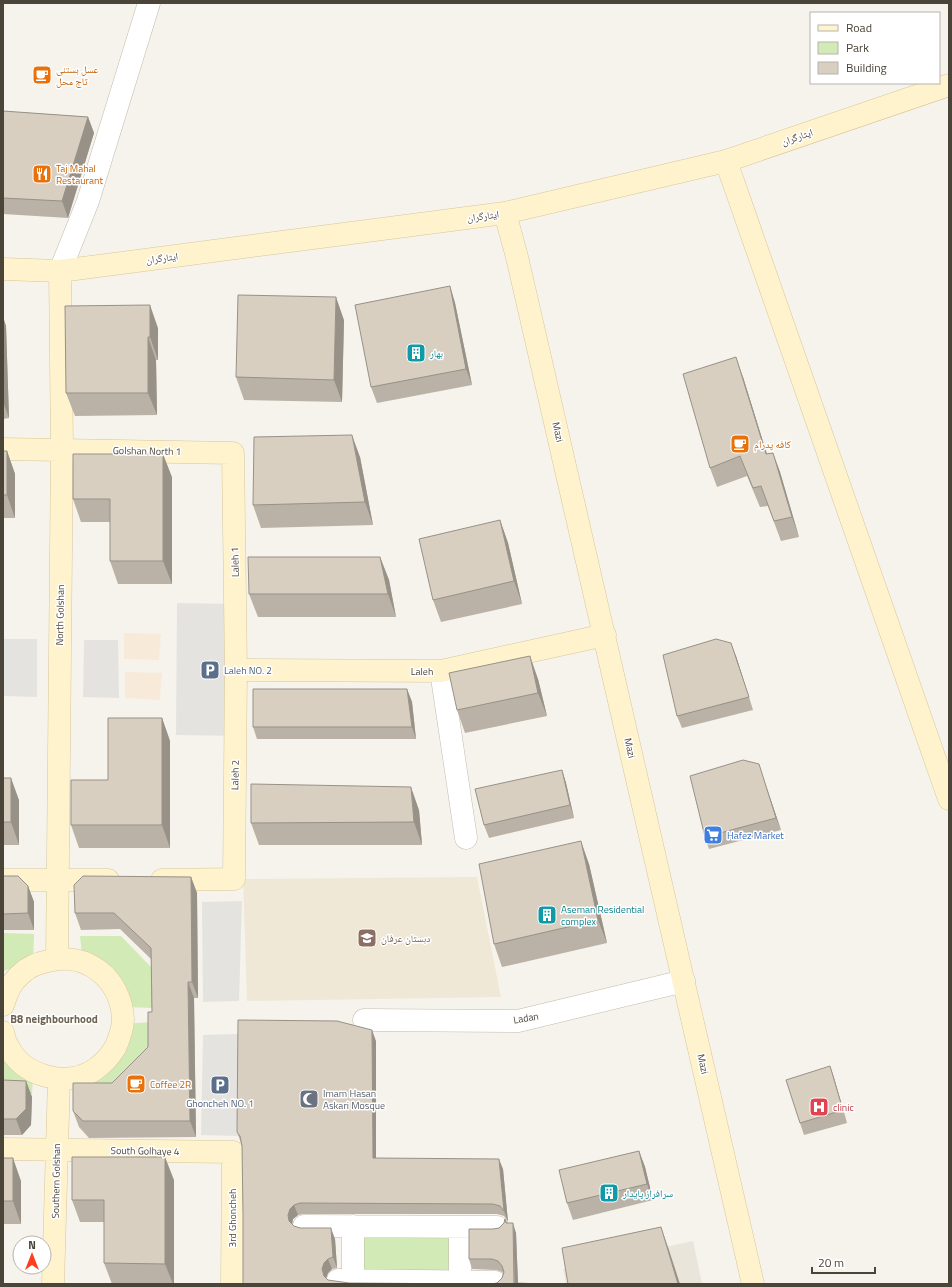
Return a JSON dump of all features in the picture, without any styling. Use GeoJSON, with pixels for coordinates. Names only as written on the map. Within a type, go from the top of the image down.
{"type":"FeatureCollection","features":[{"type":"Feature","properties":{"kind":"street"},"geometry":{"type":"LineString","coordinates":[[60,271],[88,201],[149,3]]}},
{"type":"Feature","properties":{"kind":"street","name":"ایثارگران"},"geometry":{"type":"LineString","coordinates":[[3,269],[60,271],[506,213],[726,161],[949,86]]}},
{"type":"Feature","properties":{"kind":"street"},"geometry":{"type":"LineString","coordinates":[[726,161],[949,799]]}},
{"type":"Feature","properties":{"kind":"street","name":"Mazi"},"geometry":{"type":"LineString","coordinates":[[506,213],[753,1284]]}},
{"type":"Feature","properties":{"kind":"street","name":"North Golshan"},"geometry":{"type":"LineString","coordinates":[[57,958],[62,449],[60,271]]}},
{"type":"Feature","properties":{"kind":"street","name":"Golshan North 1"},"geometry":{"type":"LineString","coordinates":[[3,448],[233,453]]}},
{"type":"Feature","properties":{"kind":"street","name":"Laleh 1"},"geometry":{"type":"LineString","coordinates":[[233,453],[236,670]]}},
{"type":"Feature","properties":{"kind":"street","name":"Laleh"},"geometry":{"type":"LineString","coordinates":[[236,670],[441,671],[604,635]]}},
{"type":"Feature","properties":{"kind":"street","name":"Laleh 2"},"geometry":{"type":"LineString","coordinates":[[57,880],[234,879],[236,670]]}},
{"type":"Feature","properties":{"kind":"street"},"geometry":{"type":"LineString","coordinates":[[441,671],[466,838]]}},
{"type":"Feature","properties":{"kind":"street"},"geometry":{"type":"LineString","coordinates":[[3,880],[57,880]]}},
{"type":"Feature","properties":{"kind":"street"},"geometry":{"type":"LineString","coordinates":[[3,1005],[9,989],[21,974],[38,963],[57,958],[78,960],[96,968],[111,982],[120,1000],[123,1020],[119,1040],[109,1057],[94,1070],[76,1078],[58,1079],[36,1074],[20,1062],[8,1047],[3,1032]]}},
{"type":"Feature","properties":{"kind":"street","name":"Ladan"},"geometry":{"type":"LineString","coordinates":[[364,1020],[518,1021],[684,981]]}},
{"type":"Feature","properties":{"kind":"street","name":"Southern Golshan"},"geometry":{"type":"LineString","coordinates":[[53,1284],[58,1079]]}},
{"type":"Feature","properties":{"kind":"street","name":"South Golhaye 4"},"geometry":{"type":"LineString","coordinates":[[3,1150],[233,1152]]}},
{"type":"Feature","properties":{"kind":"street","name":"3rd Ghoncheh"},"geometry":{"type":"LineString","coordinates":[[232,1284],[233,1152]]}},
{"type":"Feature","properties":{"kind":"street"},"geometry":{"type":"LineString","coordinates":[[304,1226],[496,1227]]}},
{"type":"Feature","properties":{"kind":"street"},"geometry":{"type":"LineString","coordinates":[[353,1226],[346,1281],[402,1283],[495,1282]]}},
{"type":"Feature","properties":{"kind":"street"},"geometry":{"type":"LineString","coordinates":[[460,1227],[460,1282]]}},
{"type":"Feature","properties":{"kind":"shaded area","name":"Laleh NO. 2"},"geometry":{"type":"Polygon","coordinates":[[[177,603],[242,604],[243,736],[176,735],[177,603]]]}},
{"type":"Feature","properties":{"kind":"shaded area"},"geometry":{"type":"Polygon","coordinates":[[[124,633],[161,634],[159,660],[124,659],[124,633]]]}},
{"type":"Feature","properties":{"kind":"shaded area"},"geometry":{"type":"Polygon","coordinates":[[[3,639],[37,639],[37,697],[3,696],[3,639]]]}},
{"type":"Feature","properties":{"kind":"shaded area"},"geometry":{"type":"Polygon","coordinates":[[[84,640],[118,640],[119,698],[83,697],[84,640]]]}},
{"type":"Feature","properties":{"kind":"shaded area"},"geometry":{"type":"Polygon","coordinates":[[[125,672],[162,673],[160,700],[125,698],[125,672]]]}},
{"type":"Feature","properties":{"kind":"shaded area","name":"دبستان عرفان"},"geometry":{"type":"Polygon","coordinates":[[[477,877],[501,997],[247,1001],[243,879],[477,877]]]}},
{"type":"Feature","properties":{"kind":"shaded area"},"geometry":{"type":"Polygon","coordinates":[[[242,901],[239,1001],[203,1002],[202,902],[242,901]]]}},
{"type":"Feature","properties":{"kind":"shaded area","name":"Ghoncheh NO. 1"},"geometry":{"type":"Polygon","coordinates":[[[239,1034],[239,1136],[201,1135],[203,1035],[239,1034]]]}},
{"type":"Feature","properties":{"kind":"shaded area"},"geometry":{"type":"Polygon","coordinates":[[[693,1241],[702,1284],[566,1284],[563,1269],[693,1241]]]}},
{"type":"Feature","properties":{"kind":"green space"},"geometry":{"type":"Polygon","coordinates":[[[3,933],[34,934],[33,962],[24,963],[4,971],[3,973],[3,933]]]}},
{"type":"Feature","properties":{"kind":"green space"},"geometry":{"type":"Polygon","coordinates":[[[80,936],[121,936],[153,969],[153,1008],[125,1007],[82,955],[80,936]]]}},
{"type":"Feature","properties":{"kind":"green space"},"geometry":{"type":"Polygon","coordinates":[[[150,1022],[152,1063],[120,1096],[80,1097],[124,1024],[150,1022]]]}},
{"type":"Feature","properties":{"kind":"green space"},"geometry":{"type":"Polygon","coordinates":[[[3,1059],[7,1065],[33,1077],[32,1094],[3,1095],[3,1059]]]}},
{"type":"Feature","properties":{"kind":"green space"},"geometry":{"type":"Polygon","coordinates":[[[359,1230],[455,1231],[456,1277],[360,1277],[359,1230]]]}},
{"type":"Feature","properties":{"kind":"building","name":"Taj Mahal Restaurant"},"geometry":{"type":"Polygon","coordinates":[[[3,111],[88,117],[62,201],[3,198],[3,111]]]}},
{"type":"Feature","properties":{"kind":"building","name":"بهار"},"geometry":{"type":"Polygon","coordinates":[[[450,286],[466,369],[371,387],[355,305],[450,286]]]}},
{"type":"Feature","properties":{"kind":"building"},"geometry":{"type":"Polygon","coordinates":[[[238,295],[336,297],[334,380],[236,377],[238,295]]]}},
{"type":"Feature","properties":{"kind":"building"},"geometry":{"type":"Polygon","coordinates":[[[150,305],[150,337],[148,337],[148,393],[66,393],[65,306],[150,305]]]}},
{"type":"Feature","properties":{"kind":"building"},"geometry":{"type":"Polygon","coordinates":[[[736,357],[766,454],[773,453],[792,517],[774,521],[761,486],[753,488],[740,456],[710,468],[683,374],[736,357]]]}},
{"type":"Feature","properties":{"kind":"building"},"geometry":{"type":"Polygon","coordinates":[[[352,435],[365,502],[253,505],[254,437],[352,435]]]}},
{"type":"Feature","properties":{"kind":"building"},"geometry":{"type":"Polygon","coordinates":[[[3,451],[7,451],[7,495],[3,495],[3,451]]]}},
{"type":"Feature","properties":{"kind":"building"},"geometry":{"type":"Polygon","coordinates":[[[73,454],[163,454],[163,561],[110,561],[110,499],[73,499],[73,454]]]}},
{"type":"Feature","properties":{"kind":"building"},"geometry":{"type":"Polygon","coordinates":[[[500,520],[514,581],[433,600],[419,539],[500,520]]]}},
{"type":"Feature","properties":{"kind":"building"},"geometry":{"type":"Polygon","coordinates":[[[248,557],[380,557],[388,594],[249,594],[248,557]]]}},
{"type":"Feature","properties":{"kind":"building"},"geometry":{"type":"Polygon","coordinates":[[[716,639],[731,643],[749,697],[677,716],[663,655],[716,639]]]}},
{"type":"Feature","properties":{"kind":"building"},"geometry":{"type":"Polygon","coordinates":[[[530,656],[538,693],[457,710],[449,673],[530,656]]]}},
{"type":"Feature","properties":{"kind":"building"},"geometry":{"type":"Polygon","coordinates":[[[253,689],[407,689],[412,727],[253,727],[253,689]]]}},
{"type":"Feature","properties":{"kind":"building"},"geometry":{"type":"Polygon","coordinates":[[[108,718],[162,718],[162,825],[71,825],[71,780],[108,780],[108,718]]]}},
{"type":"Feature","properties":{"kind":"building"},"geometry":{"type":"Polygon","coordinates":[[[743,760],[759,764],[776,818],[705,837],[690,776],[743,760]]]}},
{"type":"Feature","properties":{"kind":"building"},"geometry":{"type":"Polygon","coordinates":[[[562,770],[570,805],[484,825],[475,789],[562,770]]]}},
{"type":"Feature","properties":{"kind":"building"},"geometry":{"type":"Polygon","coordinates":[[[3,778],[11,778],[11,822],[3,822],[3,778]]]}},
{"type":"Feature","properties":{"kind":"building"},"geometry":{"type":"Polygon","coordinates":[[[251,784],[411,787],[414,822],[251,823],[251,784]]]}},
{"type":"Feature","properties":{"kind":"building","name":"Aseman Residential complex"},"geometry":{"type":"Polygon","coordinates":[[[581,841],[598,920],[494,944],[479,864],[581,841]]]}},
{"type":"Feature","properties":{"kind":"building"},"geometry":{"type":"Polygon","coordinates":[[[3,876],[18,876],[28,886],[28,913],[3,914],[3,876]]]}},
{"type":"Feature","properties":{"kind":"building"},"geometry":{"type":"Polygon","coordinates":[[[83,876],[191,877],[192,982],[188,982],[190,1121],[83,1121],[73,1111],[73,1083],[112,1083],[148,1047],[148,1012],[152,1012],[151,948],[114,913],[75,913],[74,885],[83,876]]]}},
{"type":"Feature","properties":{"kind":"building"},"geometry":{"type":"Polygon","coordinates":[[[238,1020],[337,1021],[372,1030],[373,1158],[499,1159],[504,1211],[500,1206],[493,1204],[300,1203],[294,1205],[290,1209],[288,1215],[289,1221],[294,1226],[300,1228],[331,1228],[333,1257],[324,1263],[322,1269],[324,1276],[328,1280],[349,1283],[484,1284],[243,1284],[242,1146],[240,1136],[237,1132],[238,1020]]]}},
{"type":"Feature","properties":{"kind":"building","name":"clinic"},"geometry":{"type":"Polygon","coordinates":[[[830,1066],[843,1110],[800,1123],[786,1080],[830,1066]]]}},
{"type":"Feature","properties":{"kind":"building"},"geometry":{"type":"Polygon","coordinates":[[[3,1080],[26,1081],[26,1109],[16,1119],[3,1119],[3,1080]]]}},
{"type":"Feature","properties":{"kind":"building"},"geometry":{"type":"Polygon","coordinates":[[[639,1151],[647,1184],[567,1203],[559,1170],[639,1151]]]}},
{"type":"Feature","properties":{"kind":"building"},"geometry":{"type":"Polygon","coordinates":[[[72,1157],[165,1157],[165,1264],[104,1263],[104,1200],[72,1200],[72,1157]]]}},
{"type":"Feature","properties":{"kind":"building"},"geometry":{"type":"Polygon","coordinates":[[[3,1158],[13,1158],[13,1201],[3,1201],[3,1158]]]}},
{"type":"Feature","properties":{"kind":"building"},"geometry":{"type":"Polygon","coordinates":[[[505,1219],[506,1223],[513,1223],[514,1283],[546,1284],[491,1284],[497,1283],[502,1278],[504,1272],[498,1261],[492,1259],[469,1259],[469,1229],[499,1228],[504,1223],[505,1219]]]}},
{"type":"Feature","properties":{"kind":"building"},"geometry":{"type":"Polygon","coordinates":[[[661,1227],[678,1284],[568,1284],[562,1248],[661,1227]]]}},
{"type":"Feature","properties":{"kind":"place","name":"عسل بستنی تاج محل"},"geometry":{"type":"Point","coordinates":[42,75]}},
{"type":"Feature","properties":{"kind":"place","name":"Taj Mahal Restaurant"},"geometry":{"type":"Point","coordinates":[42,174]}},
{"type":"Feature","properties":{"kind":"place","name":"بهار"},"geometry":{"type":"Point","coordinates":[416,353]}},
{"type":"Feature","properties":{"kind":"place","name":"کافه پدرام"},"geometry":{"type":"Point","coordinates":[740,444]}},
{"type":"Feature","properties":{"kind":"place","name":"Laleh NO. 2"},"geometry":{"type":"Point","coordinates":[210,670]}},
{"type":"Feature","properties":{"kind":"place","name":"Hafez Market"},"geometry":{"type":"Point","coordinates":[713,835]}},
{"type":"Feature","properties":{"kind":"place","name":"Aseman Residential complex"},"geometry":{"type":"Point","coordinates":[547,915]}},
{"type":"Feature","properties":{"kind":"place","name":"دبستان عرفان"},"geometry":{"type":"Point","coordinates":[367,938]}},
{"type":"Feature","properties":{"kind":"place","name":"Coffee 2R"},"geometry":{"type":"Point","coordinates":[136,1084]}},
{"type":"Feature","properties":{"kind":"place","name":"Ghoncheh NO. 1"},"geometry":{"type":"Point","coordinates":[220,1085]}},
{"type":"Feature","properties":{"kind":"place","name":"Imam Hasan Askari Mosque"},"geometry":{"type":"Point","coordinates":[309,1099]}},
{"type":"Feature","properties":{"kind":"place","name":"clinic"},"geometry":{"type":"Point","coordinates":[819,1107]}},
{"type":"Feature","properties":{"kind":"place","name":"سرافراز پایدار"},"geometry":{"type":"Point","coordinates":[609,1193]}},
{"type":"Feature","properties":{"kind":"district","name":"B8 neighbourhood"},"geometry":{"type":"Point","coordinates":[54,1019]}}]}
